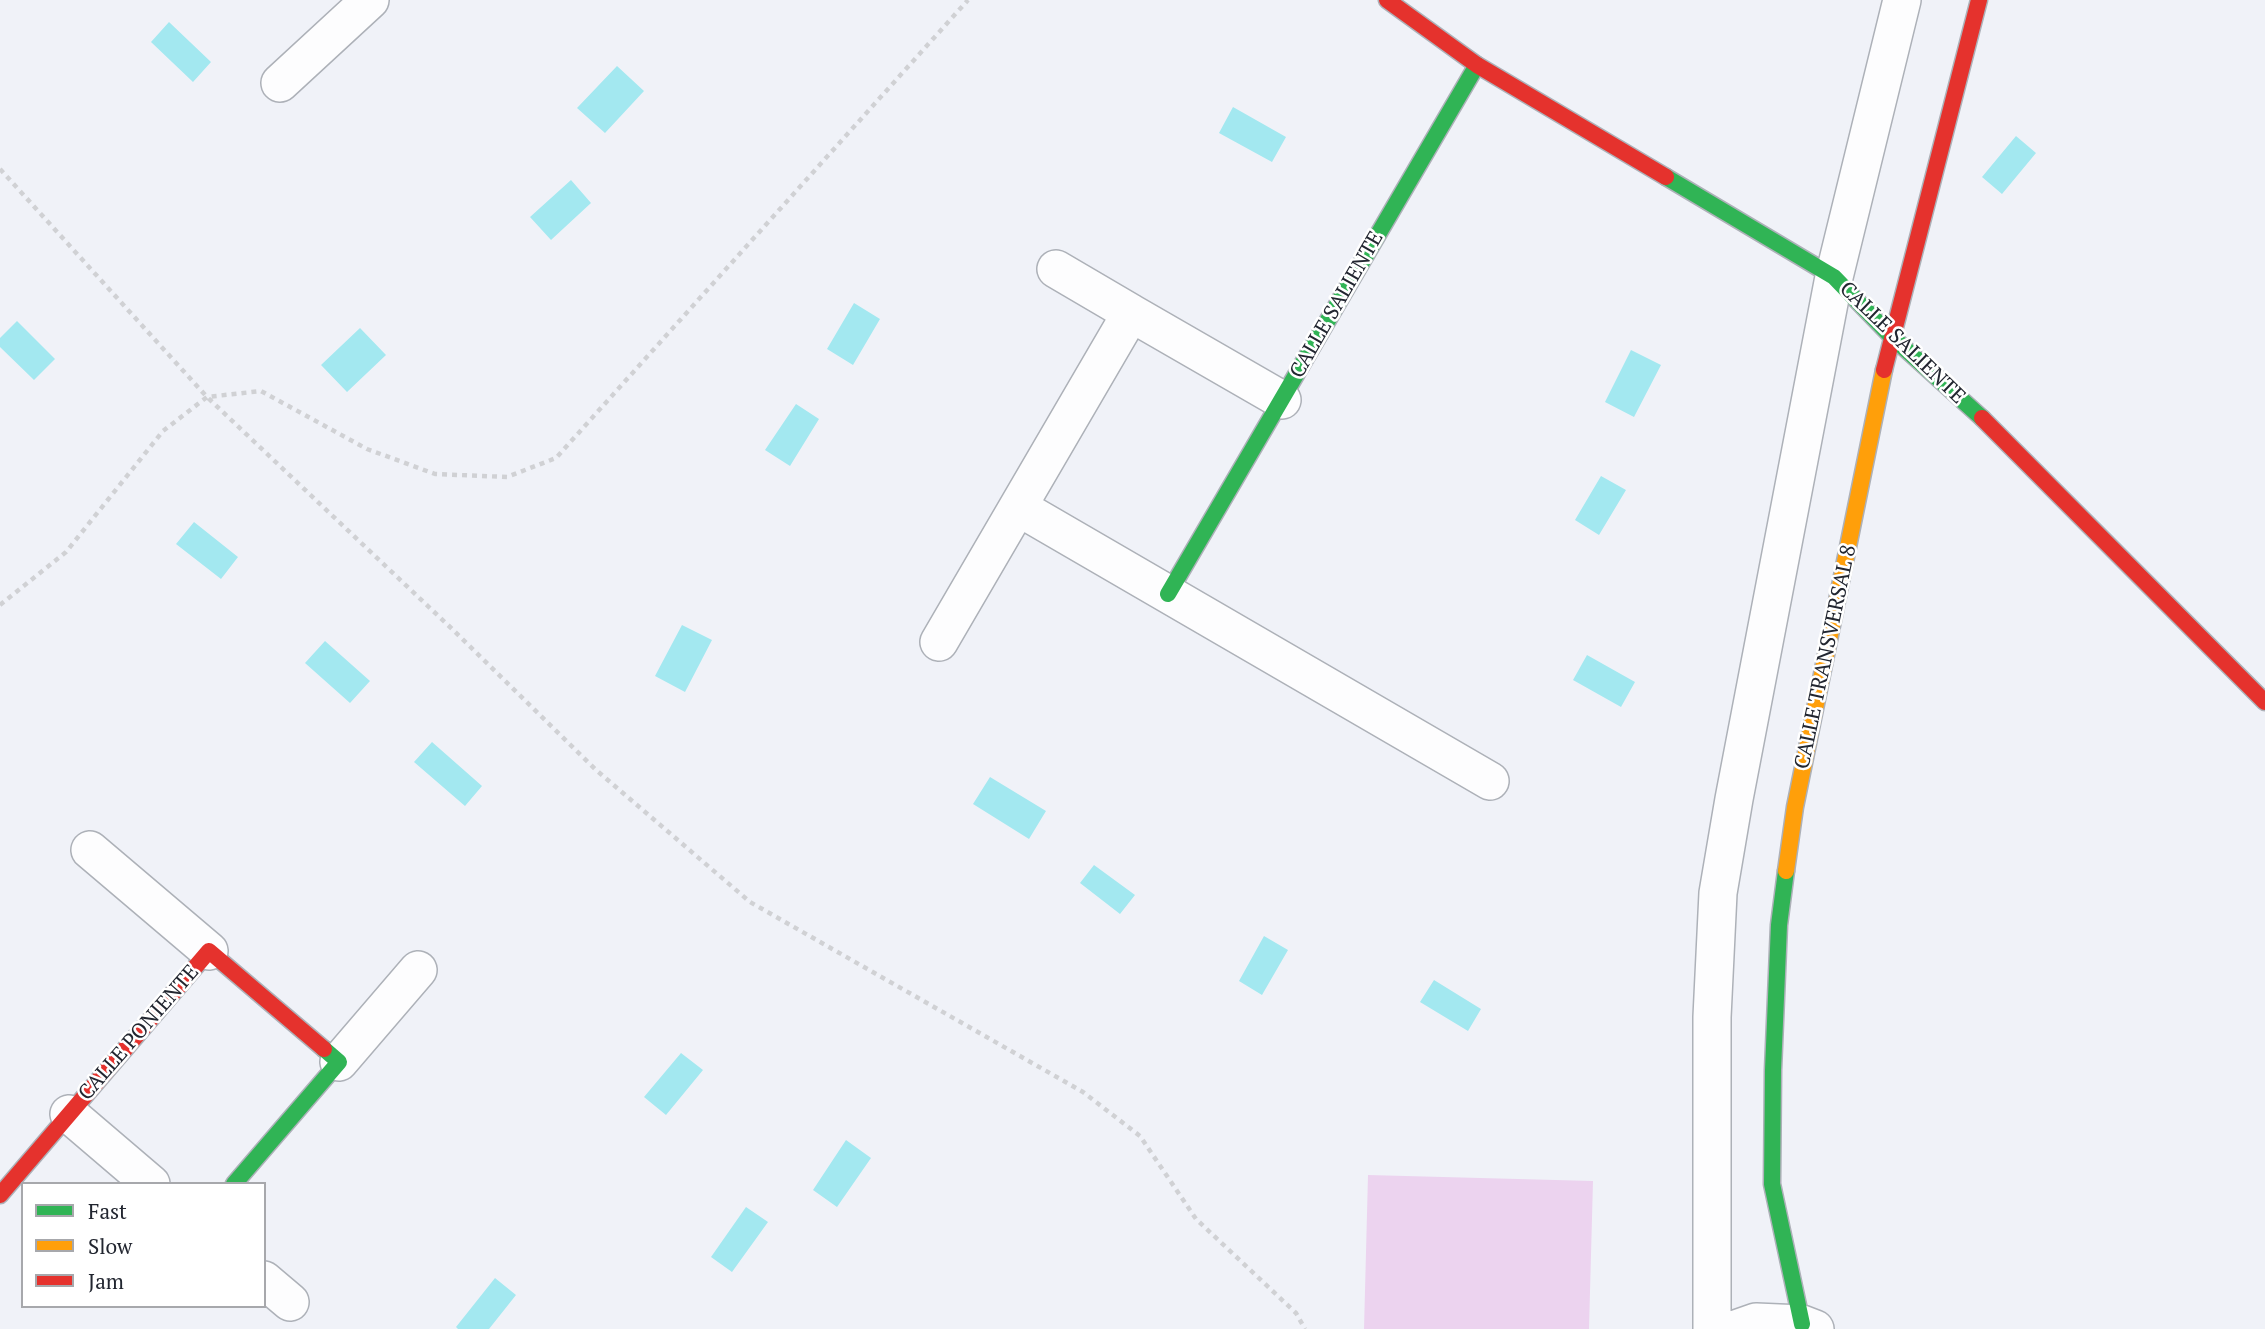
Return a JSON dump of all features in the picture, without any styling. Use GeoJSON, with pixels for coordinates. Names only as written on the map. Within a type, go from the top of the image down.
{"type":"FeatureCollection","features":[{"type":"Feature","properties":{"kind":"street"},"geometry":{"type":"LineString","coordinates":[[279,83],[370,0]]}},
{"type":"Feature","properties":{"kind":"street","name":"CALLE SALIENTE"},"geometry":{"type":"LineString","coordinates":[[1387,0],[1477,65],[1834,277],[1891,336],[1990,426],[2265,702]]}},
{"type":"Feature","properties":{"kind":"street"},"geometry":{"type":"LineString","coordinates":[[1712,1329],[1712,1017],[1718,893],[1834,277],[1902,0]]}},
{"type":"Feature","properties":{"kind":"street","name":"CALLE TRANSVERSAL 8"},"geometry":{"type":"LineString","coordinates":[[1808,1326],[1772,1184],[1779,925],[1795,807],[1891,336],[1979,0]]}},
{"type":"Feature","properties":{"kind":"street","name":"CALLE SALIENTE"},"geometry":{"type":"LineString","coordinates":[[1168,594],[1477,65]]}},
{"type":"Feature","properties":{"kind":"street","name":"CALLE SALIENTE"},"geometry":{"type":"LineString","coordinates":[[1056,269],[1282,400]]}},
{"type":"Feature","properties":{"kind":"street"},"geometry":{"type":"LineString","coordinates":[[939,642],[1131,313]]}},
{"type":"Feature","properties":{"kind":"street"},"geometry":{"type":"LineString","coordinates":[[1018,506],[1490,781]]}},
{"type":"Feature","properties":{"kind":"street","name":"CALLE PONIENTE"},"geometry":{"type":"LineString","coordinates":[[90,849],[339,1062]]}},
{"type":"Feature","properties":{"kind":"street","name":"CALLE PONIENTE"},"geometry":{"type":"LineString","coordinates":[[0,1195],[209,951]]}},
{"type":"Feature","properties":{"kind":"street"},"geometry":{"type":"LineString","coordinates":[[236,1182],[418,970]]}},
{"type":"Feature","properties":{"kind":"street","name":"CALLE PONIENTE"},"geometry":{"type":"LineString","coordinates":[[69,1114],[149,1182]]}},
{"type":"Feature","properties":{"kind":"street"},"geometry":{"type":"LineString","coordinates":[[1736,1329],[1756,1322],[1808,1326]]}},
{"type":"Feature","properties":{"kind":"path"},"geometry":{"type":"LineString","coordinates":[[0,605],[66,552],[163,431],[207,397],[261,391],[366,449],[435,474],[507,477],[556,458],[968,0]]}},
{"type":"Feature","properties":{"kind":"path"},"geometry":{"type":"LineString","coordinates":[[0,169],[207,397],[450,627],[595,769],[750,902],[1083,1092],[1140,1136],[1196,1219],[1296,1312],[1305,1329]]}},
{"type":"Feature","properties":{"kind":"shaded area"},"geometry":{"type":"Polygon","coordinates":[[[1368,1175],[1593,1181],[1589,1329],[1364,1329],[1368,1175]]]}},
{"type":"Feature","properties":{"kind":"water"},"geometry":{"type":"Polygon","coordinates":[[[169,22],[211,62],[193,82],[151,42],[169,22]]]}},
{"type":"Feature","properties":{"kind":"water"},"geometry":{"type":"Polygon","coordinates":[[[617,66],[644,91],[605,133],[577,108],[617,66]]]}},
{"type":"Feature","properties":{"kind":"water"},"geometry":{"type":"Polygon","coordinates":[[[1233,107],[1286,137],[1272,162],[1219,133],[1233,107]]]}},
{"type":"Feature","properties":{"kind":"water"},"geometry":{"type":"Polygon","coordinates":[[[2016,136],[2036,153],[2002,194],[1982,177],[2016,136]]]}},
{"type":"Feature","properties":{"kind":"water"},"geometry":{"type":"Polygon","coordinates":[[[571,180],[591,203],[551,240],[530,217],[571,180]]]}},
{"type":"Feature","properties":{"kind":"water"},"geometry":{"type":"Polygon","coordinates":[[[854,303],[880,319],[853,365],[827,349],[854,303]]]}},
{"type":"Feature","properties":{"kind":"water"},"geometry":{"type":"Polygon","coordinates":[[[17,321],[55,359],[34,380],[0,347],[0,338],[17,321]]]}},
{"type":"Feature","properties":{"kind":"water"},"geometry":{"type":"Polygon","coordinates":[[[360,328],[386,355],[347,392],[321,365],[360,328]]]}},
{"type":"Feature","properties":{"kind":"water"},"geometry":{"type":"Polygon","coordinates":[[[1631,350],[1661,365],[1634,417],[1605,402],[1631,350]]]}},
{"type":"Feature","properties":{"kind":"water"},"geometry":{"type":"Polygon","coordinates":[[[796,404],[819,419],[790,466],[765,450],[796,404]]]}},
{"type":"Feature","properties":{"kind":"water"},"geometry":{"type":"Polygon","coordinates":[[[1601,476],[1626,490],[1599,535],[1575,520],[1601,476]]]}},
{"type":"Feature","properties":{"kind":"water"},"geometry":{"type":"Polygon","coordinates":[[[194,522],[238,557],[221,579],[176,544],[194,522]]]}},
{"type":"Feature","properties":{"kind":"water"},"geometry":{"type":"Polygon","coordinates":[[[682,625],[712,640],[685,692],[655,676],[682,625]]]}},
{"type":"Feature","properties":{"kind":"water"},"geometry":{"type":"Polygon","coordinates":[[[325,641],[370,681],[350,703],[305,663],[325,641]]]}},
{"type":"Feature","properties":{"kind":"water"},"geometry":{"type":"Polygon","coordinates":[[[1587,655],[1635,682],[1621,707],[1573,680],[1587,655]]]}},
{"type":"Feature","properties":{"kind":"water"},"geometry":{"type":"Polygon","coordinates":[[[432,742],[482,786],[465,806],[414,762],[432,742]]]}},
{"type":"Feature","properties":{"kind":"water"},"geometry":{"type":"Polygon","coordinates":[[[990,777],[1046,811],[1029,839],[973,804],[990,777]]]}},
{"type":"Feature","properties":{"kind":"water"},"geometry":{"type":"Polygon","coordinates":[[[1094,865],[1135,895],[1120,914],[1080,883],[1094,865]]]}},
{"type":"Feature","properties":{"kind":"water"},"geometry":{"type":"Polygon","coordinates":[[[1264,936],[1288,950],[1262,995],[1239,981],[1264,936]]]}},
{"type":"Feature","properties":{"kind":"water"},"geometry":{"type":"Polygon","coordinates":[[[1434,980],[1481,1009],[1468,1031],[1420,1002],[1434,980]]]}},
{"type":"Feature","properties":{"kind":"water"},"geometry":{"type":"Polygon","coordinates":[[[681,1053],[703,1070],[666,1115],[644,1097],[681,1053]]]}},
{"type":"Feature","properties":{"kind":"water"},"geometry":{"type":"Polygon","coordinates":[[[846,1140],[871,1158],[837,1207],[813,1190],[846,1140]]]}},
{"type":"Feature","properties":{"kind":"water"},"geometry":{"type":"Polygon","coordinates":[[[746,1207],[768,1222],[732,1272],[711,1257],[746,1207]]]}},
{"type":"Feature","properties":{"kind":"water"},"geometry":{"type":"Polygon","coordinates":[[[495,1278],[516,1295],[489,1329],[458,1329],[456,1327],[495,1278]]]}},
{"type":"Feature","properties":{"kind":"traffic: fast"},"geometry":{"type":"LineString","coordinates":[[1168,594],[1477,65]]}},
{"type":"Feature","properties":{"kind":"traffic: fast"},"geometry":{"type":"LineString","coordinates":[[1666,177],[1834,277],[1891,336],[1982,418]]}},
{"type":"Feature","properties":{"kind":"traffic: fast"},"geometry":{"type":"LineString","coordinates":[[1786,871],[1779,925],[1772,1184],[1802,1324]]}},
{"type":"Feature","properties":{"kind":"traffic: fast"},"geometry":{"type":"LineString","coordinates":[[236,1182],[339,1062],[324,1049]]}},
{"type":"Feature","properties":{"kind":"traffic: slow"},"geometry":{"type":"LineString","coordinates":[[1786,871],[1795,807],[1884,370]]}},
{"type":"Feature","properties":{"kind":"traffic: jam"},"geometry":{"type":"LineString","coordinates":[[1387,0],[1477,65],[1666,177]]}},
{"type":"Feature","properties":{"kind":"traffic: jam"},"geometry":{"type":"LineString","coordinates":[[1884,370],[1979,0]]}},
{"type":"Feature","properties":{"kind":"traffic: jam"},"geometry":{"type":"LineString","coordinates":[[1982,418],[2265,702]]}},
{"type":"Feature","properties":{"kind":"traffic: jam"},"geometry":{"type":"LineString","coordinates":[[0,1195],[209,951],[324,1049]]}}]}
